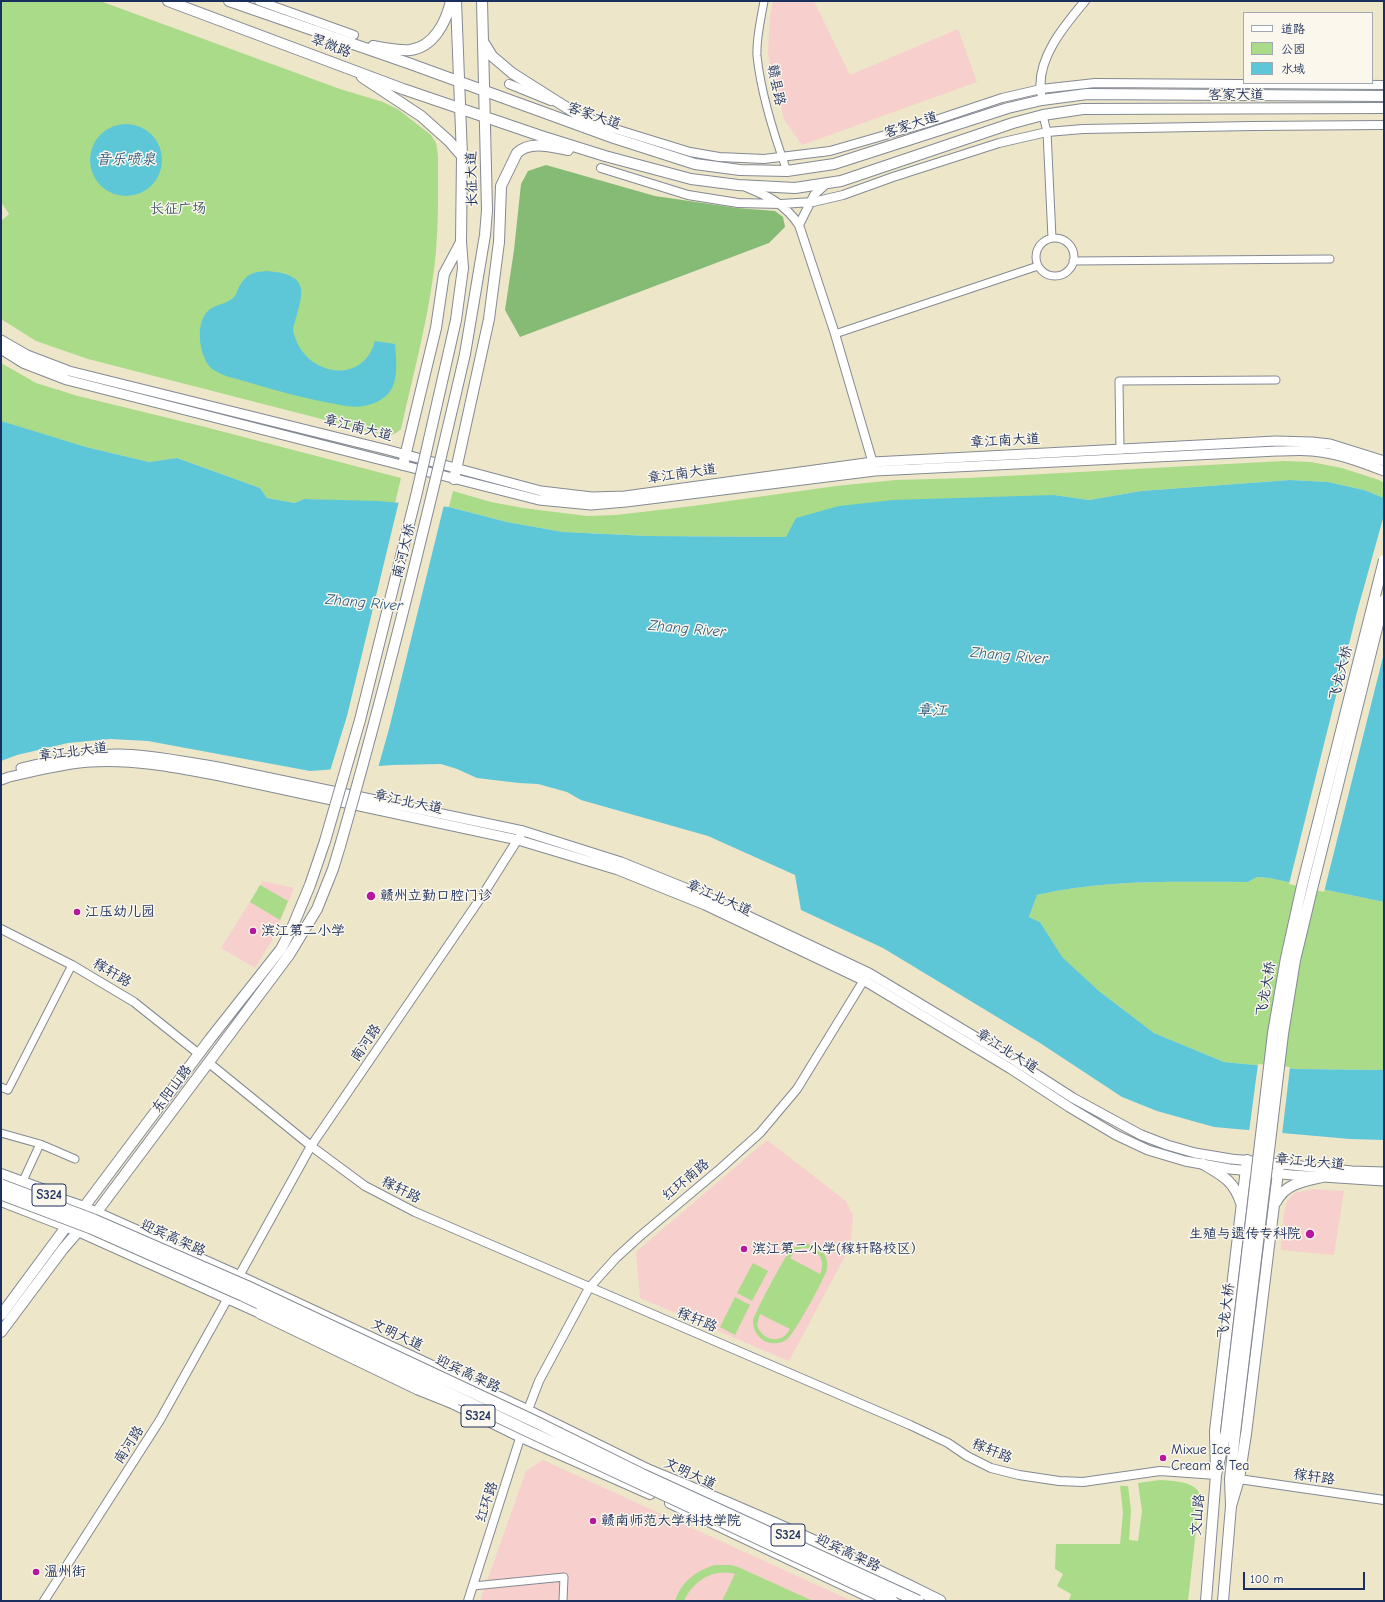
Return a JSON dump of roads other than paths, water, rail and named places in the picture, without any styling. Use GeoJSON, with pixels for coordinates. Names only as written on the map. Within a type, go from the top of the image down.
{"type":"FeatureCollection","features":[{"type":"Feature","properties":{"kind":"highway","name":"迎宾高架路"},"geometry":{"type":"LineString","coordinates":[[1,1185],[94,1220],[246,1286],[536,1422],[643,1475],[918,1601]]}},
{"type":"Feature","properties":{"kind":"highway","name":"迎宾高架路"},"geometry":{"type":"LineString","coordinates":[[1,1194],[91,1228],[213,1282],[892,1601]]}},
{"type":"Feature","properties":{"kind":"highway"},"geometry":{"type":"LineString","coordinates":[[260,1313],[418,1390],[532,1433]]}},
{"type":"Feature","properties":{"kind":"highway"},"geometry":{"type":"LineString","coordinates":[[648,1470],[742,1508],[940,1601]]}},
{"type":"Feature","properties":{"kind":"main road","name":"翠微路"},"geometry":{"type":"LineString","coordinates":[[168,1],[348,68],[486,117]]}},
{"type":"Feature","properties":{"kind":"main road","name":"翠微路"},"geometry":{"type":"LineString","coordinates":[[229,1],[353,40],[459,82]]}},
{"type":"Feature","properties":{"kind":"main road"},"geometry":{"type":"LineString","coordinates":[[353,40],[408,50],[420,48],[429,41],[443,25],[451,1]]}},
{"type":"Feature","properties":{"kind":"main road","name":"长征大道"},"geometry":{"type":"LineString","coordinates":[[449,351],[463,268],[461,242],[462,156],[456,1]]}},
{"type":"Feature","properties":{"kind":"main road","name":"长征大道"},"geometry":{"type":"LineString","coordinates":[[465,354],[485,235],[487,193],[482,1]]}},
{"type":"Feature","properties":{"kind":"main road"},"geometry":{"type":"LineString","coordinates":[[484,43],[492,56],[502,66],[538,91],[573,111],[614,138]]}},
{"type":"Feature","properties":{"kind":"main road"},"geometry":{"type":"LineString","coordinates":[[348,68],[421,116],[440,132],[462,156]]}},
{"type":"Feature","properties":{"kind":"main road","name":"客家大道"},"geometry":{"type":"LineString","coordinates":[[459,82],[614,138],[695,164],[740,170],[786,172],[834,164],[1008,108],[1042,100],[1087,94],[1384,96]]}},
{"type":"Feature","properties":{"kind":"main road","name":"客家大道"},"geometry":{"type":"LineString","coordinates":[[486,117],[605,156],[691,179],[743,185],[795,188],[841,180],[1013,123],[1043,115],[1082,109],[1384,108]]}},
{"type":"Feature","properties":{"kind":"main road"},"geometry":{"type":"LineString","coordinates":[[454,478],[486,335],[493,293],[498,249],[501,186],[518,153],[522,149],[531,146],[540,146],[605,156]]}},
{"type":"Feature","properties":{"kind":"main road"},"geometry":{"type":"LineString","coordinates":[[487,193],[500,218]]}},
{"type":"Feature","properties":{"kind":"main road"},"geometry":{"type":"LineString","coordinates":[[403,465],[434,335],[444,274],[461,242]]}},
{"type":"Feature","properties":{"kind":"main road"},"geometry":{"type":"LineString","coordinates":[[478,281],[498,249]]}},
{"type":"Feature","properties":{"kind":"main road","name":"章江南大道"},"geometry":{"type":"LineString","coordinates":[[1,340],[27,355],[69,371],[388,450],[542,492],[592,497],[625,496],[873,462],[1276,441],[1312,442],[1347,448],[1384,460]]}},
{"type":"Feature","properties":{"kind":"main road","name":"章江南大道"},"geometry":{"type":"LineString","coordinates":[[1,349],[23,363],[67,380],[539,500],[591,504],[685,496],[875,471],[1278,451],[1311,451],[1327,453],[1367,464],[1384,471]]}},
{"type":"Feature","properties":{"kind":"main road","name":"南河大桥"},"geometry":{"type":"LineString","coordinates":[[325,841],[360,720],[417,492],[449,351]]}},
{"type":"Feature","properties":{"kind":"main road","name":"南河大桥"},"geometry":{"type":"LineString","coordinates":[[340,846],[377,715],[433,496],[465,354]]}},
{"type":"Feature","properties":{"kind":"main road","name":"飞龙大桥"},"geometry":{"type":"LineString","coordinates":[[1231,1432],[1272,1041],[1286,958],[1302,886],[1384,560]]}},
{"type":"Feature","properties":{"kind":"main road","name":"飞龙大桥"},"geometry":{"type":"LineString","coordinates":[[1231,1432],[1283,1034],[1295,960],[1384,600]]}},
{"type":"Feature","properties":{"kind":"main road","name":"章江北大道"},"geometry":{"type":"LineString","coordinates":[[1,774],[60,759],[89,755],[120,754],[218,767],[523,831],[621,862],[710,898],[867,977],[1010,1058],[1074,1098],[1141,1135],[1182,1150],[1246,1165]]}},
{"type":"Feature","properties":{"kind":"main road","name":"章江北大道"},"geometry":{"type":"LineString","coordinates":[[1,780],[61,765],[90,762],[119,761],[173,767],[228,777],[518,840],[618,870],[698,902],[867,977],[1069,1107],[1116,1135],[1161,1154],[1185,1161],[1203,1164],[1246,1165],[1322,1177],[1384,1181]]}},
{"type":"Feature","properties":{"kind":"main road","name":"东阳山路"},"geometry":{"type":"LineString","coordinates":[[1,1315],[66,1227],[84,1208],[199,1054],[281,949],[292,928],[310,885],[325,841]]}},
{"type":"Feature","properties":{"kind":"main road","name":"东阳山路"},"geometry":{"type":"LineString","coordinates":[[1,1332],[63,1249],[97,1213],[289,955],[317,909],[333,869],[340,846]]}},
{"type":"Feature","properties":{"kind":"main road"},"geometry":{"type":"LineString","coordinates":[[1203,1164],[1224,1176],[1229,1181],[1242,1206]]}},
{"type":"Feature","properties":{"kind":"main road"},"geometry":{"type":"LineString","coordinates":[[1216,1476],[1215,1430],[1246,1165]]}},
{"type":"Feature","properties":{"kind":"main road"},"geometry":{"type":"LineString","coordinates":[[1231,1506],[1239,1479],[1247,1426],[1278,1169]]}},
{"type":"Feature","properties":{"kind":"main road","name":"章江北大道"},"geometry":{"type":"LineString","coordinates":[[1278,1169],[1384,1172]]}},
{"type":"Feature","properties":{"kind":"main road"},"geometry":{"type":"LineString","coordinates":[[1274,1206],[1279,1196],[1291,1186],[1304,1180],[1322,1177]]}},
{"type":"Feature","properties":{"kind":"main road","name":"文明大道"},"geometry":{"type":"LineString","coordinates":[[1,1178],[22,1182],[97,1213],[239,1276],[527,1410],[648,1470],[928,1601]]}},
{"type":"Feature","properties":{"kind":"main road","name":"S324"},"geometry":{"type":"LineString","coordinates":[[1,1201],[78,1232],[228,1298],[417,1386],[521,1437],[640,1490],[878,1601]]}},
{"type":"Feature","properties":{"kind":"main road"},"geometry":{"type":"LineString","coordinates":[[1223,1601],[1231,1506],[1231,1432]]}},
{"type":"Feature","properties":{"kind":"main road","name":"文山路"},"geometry":{"type":"LineString","coordinates":[[1206,1601],[1216,1476],[1231,1432]]}},
{"type":"Feature","properties":{"kind":"street"},"geometry":{"type":"LineString","coordinates":[[259,1],[353,40]]}},
{"type":"Feature","properties":{"kind":"street","name":"赣县路"},"geometry":{"type":"LineString","coordinates":[[764,1],[759,30],[757,55],[770,116],[786,172]]}},
{"type":"Feature","properties":{"kind":"street"},"geometry":{"type":"LineString","coordinates":[[1042,100],[1042,71],[1046,55],[1072,16],[1085,1]]}},
{"type":"Feature","properties":{"kind":"street"},"geometry":{"type":"LineString","coordinates":[[509,84],[612,128],[690,152],[719,157],[764,159],[830,151],[1002,98],[1041,90],[1094,83],[1384,85]]}},
{"type":"Feature","properties":{"kind":"street"},"geometry":{"type":"LineString","coordinates":[[1043,115],[1047,132],[1052,238]]}},
{"type":"Feature","properties":{"kind":"street"},"geometry":{"type":"LineString","coordinates":[[601,168],[688,195],[738,203],[779,204],[810,202],[843,195],[893,177],[999,143],[1047,132],[1083,129],[1252,126],[1384,126]]}},
{"type":"Feature","properties":{"kind":"street"},"geometry":{"type":"LineString","coordinates":[[799,225],[810,202],[820,188],[827,183]]}},
{"type":"Feature","properties":{"kind":"street"},"geometry":{"type":"LineString","coordinates":[[743,185],[779,204],[791,214],[799,225],[835,334],[875,471]]}},
{"type":"Feature","properties":{"kind":"street"},"geometry":{"type":"LineString","coordinates":[[1059,238],[1068,243],[1073,251],[1073,261],[1072,266],[1065,273],[1055,276],[1045,273],[1038,266],[1036,257],[1038,247],[1045,240],[1059,238]]}},
{"type":"Feature","properties":{"kind":"street"},"geometry":{"type":"LineString","coordinates":[[1073,261],[1330,259]]}},
{"type":"Feature","properties":{"kind":"street"},"geometry":{"type":"LineString","coordinates":[[835,334],[1038,266]]}},
{"type":"Feature","properties":{"kind":"street"},"geometry":{"type":"LineString","coordinates":[[1120,450],[1119,380],[1276,380]]}},
{"type":"Feature","properties":{"kind":"street","name":"南河路"},"geometry":{"type":"LineString","coordinates":[[239,1276],[311,1146],[482,896],[523,831]]}},
{"type":"Feature","properties":{"kind":"street","name":"稼轩路"},"geometry":{"type":"LineString","coordinates":[[1,929],[72,964],[134,1002],[199,1054]]}},
{"type":"Feature","properties":{"kind":"street"},"geometry":{"type":"LineString","coordinates":[[1,1087],[8,1090],[72,964]]}},
{"type":"Feature","properties":{"kind":"street","name":"红环南路"},"geometry":{"type":"LineString","coordinates":[[527,1410],[539,1381],[589,1288],[616,1258],[639,1236],[721,1168],[760,1133],[797,1089],[867,977]]}},
{"type":"Feature","properties":{"kind":"street","name":"稼轩路"},"geometry":{"type":"LineString","coordinates":[[209,1063],[311,1146],[365,1186],[415,1212],[910,1425],[948,1443],[967,1456],[991,1468],[1019,1475],[1059,1481],[1083,1482],[1160,1471],[1216,1476]]}},
{"type":"Feature","properties":{"kind":"street"},"geometry":{"type":"LineString","coordinates":[[1,1133],[40,1144],[75,1159]]}},
{"type":"Feature","properties":{"kind":"street"},"geometry":{"type":"LineString","coordinates":[[1,1173],[22,1182],[40,1144]]}},
{"type":"Feature","properties":{"kind":"street","name":"南河路"},"geometry":{"type":"LineString","coordinates":[[44,1601],[160,1420],[228,1298]]}},
{"type":"Feature","properties":{"kind":"street","name":"红环路"},"geometry":{"type":"LineString","coordinates":[[468,1601],[521,1437],[527,1410]]}},
{"type":"Feature","properties":{"kind":"street","name":"稼轩路"},"geometry":{"type":"LineString","coordinates":[[1239,1479],[1384,1500]]}},
{"type":"Feature","properties":{"kind":"street"},"geometry":{"type":"LineString","coordinates":[[473,1586],[564,1577],[563,1601]]}},
{"type":"Feature","properties":{"kind":"water","name":"音乐喷泉"},"geometry":{"type":"Polygon","coordinates":[[[119,124],[133,124],[152,134],[162,153],[162,167],[152,186],[133,196],[119,196],[100,186],[90,167],[90,153],[100,134],[119,124]]]}},
{"type":"Feature","properties":{"kind":"water"},"geometry":{"type":"Polygon","coordinates":[[[267,271],[282,273],[292,277],[298,282],[301,289],[301,297],[293,330],[299,346],[308,358],[320,366],[333,370],[346,370],[358,365],[368,356],[375,341],[395,344],[396,376],[391,390],[385,397],[377,402],[360,407],[346,406],[281,392],[226,376],[212,369],[204,357],[200,341],[203,318],[210,309],[231,300],[247,277],[253,273],[267,271]]]}},
{"type":"Feature","properties":{"kind":"water","name":"章江"},"geometry":{"type":"Polygon","coordinates":[[[1,421],[86,447],[149,462],[177,458],[260,488],[267,498],[295,503],[304,499],[378,501],[449,507],[507,522],[563,532],[649,536],[786,537],[796,518],[839,506],[893,500],[1054,495],[1089,500],[1141,491],[1290,480],[1328,482],[1364,490],[1384,498],[1384,902],[1269,878],[1257,877],[1248,882],[1142,882],[1089,886],[1063,890],[1037,895],[1029,917],[1040,922],[1062,957],[1099,991],[1154,1033],[1224,1062],[1297,1069],[1384,1070],[1384,1140],[1350,1139],[1214,1127],[1157,1111],[1122,1097],[1040,1043],[883,948],[801,910],[795,875],[708,836],[581,800],[567,792],[538,784],[477,778],[441,764],[393,765],[310,771],[148,741],[110,739],[68,743],[17,755],[1,761],[1,421]]]}},
{"type":"Feature","properties":{"kind":"place","name":"赣州立勤口腔门诊"},"geometry":{"type":"Point","coordinates":[371,896]}},
{"type":"Feature","properties":{"kind":"place","name":"江压幼儿园"},"geometry":{"type":"Point","coordinates":[77,912]}},
{"type":"Feature","properties":{"kind":"place","name":"滨江第二小学"},"geometry":{"type":"Point","coordinates":[253,931]}},
{"type":"Feature","properties":{"kind":"place","name":"生殖与遗传专科院"},"geometry":{"type":"Point","coordinates":[1310,1234]}},
{"type":"Feature","properties":{"kind":"place","name":"滨江第二小学(稼轩路校区）"},"geometry":{"type":"Point","coordinates":[744,1249]}},
{"type":"Feature","properties":{"kind":"place","name":"Mixue Ice Cream & Tea"},"geometry":{"type":"Point","coordinates":[1163,1458]}},
{"type":"Feature","properties":{"kind":"place","name":"赣南师范大学科技学院"},"geometry":{"type":"Point","coordinates":[593,1521]}},
{"type":"Feature","properties":{"kind":"place","name":"温州街"},"geometry":{"type":"Point","coordinates":[36,1572]}},
{"type":"Feature","properties":{"kind":"park label","name":"长征广场"},"geometry":{"type":"Point","coordinates":[178,209]}},
{"type":"Feature","properties":{"kind":"water label","name":"Zhang River"},"geometry":{"type":"Point","coordinates":[364,603]}},
{"type":"Feature","properties":{"kind":"water label","name":"Zhang River"},"geometry":{"type":"Point","coordinates":[687,629]}},
{"type":"Feature","properties":{"kind":"water label","name":"Zhang River"},"geometry":{"type":"Point","coordinates":[1009,656]}}]}
